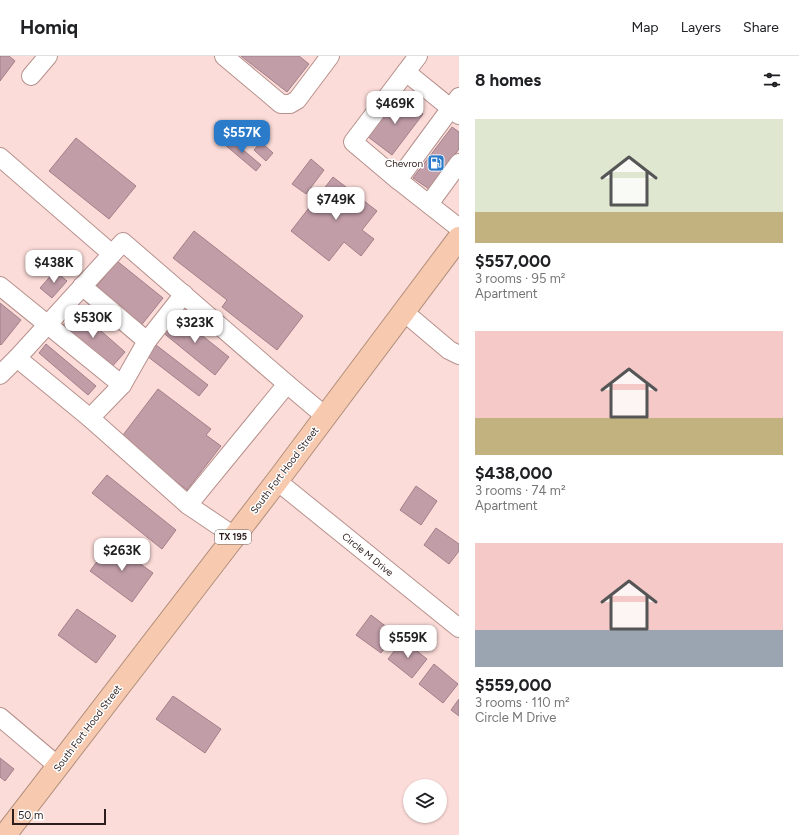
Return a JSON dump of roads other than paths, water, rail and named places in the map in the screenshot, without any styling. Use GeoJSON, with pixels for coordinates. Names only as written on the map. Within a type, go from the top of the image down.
{"type":"FeatureCollection","features":[{"type":"Feature","properties":{"kind":"highway","name":"South Fort Hood Street"},"geometry":{"type":"LineString","coordinates":[[5,835],[277,481],[459,238]]}},
{"type":"Feature","properties":{"kind":"street"},"geometry":{"type":"LineString","coordinates":[[31,76],[48,56]]}},
{"type":"Feature","properties":{"kind":"street"},"geometry":{"type":"LineString","coordinates":[[224,56],[281,104],[290,104],[297,100],[329,57]]}},
{"type":"Feature","properties":{"kind":"street"},"geometry":{"type":"LineString","coordinates":[[418,56],[354,142],[398,180],[459,228]]}},
{"type":"Feature","properties":{"kind":"street"},"geometry":{"type":"LineString","coordinates":[[398,180],[456,106],[406,72]]}},
{"type":"Feature","properties":{"kind":"street"},"geometry":{"type":"LineString","coordinates":[[0,157],[112,254]]}},
{"type":"Feature","properties":{"kind":"street"},"geometry":{"type":"LineString","coordinates":[[428,204],[459,164]]}},
{"type":"Feature","properties":{"kind":"street"},"geometry":{"type":"LineString","coordinates":[[1,372],[17,358],[123,242],[325,416]]}},
{"type":"Feature","properties":{"kind":"street"},"geometry":{"type":"LineString","coordinates":[[0,286],[122,385]]}},
{"type":"Feature","properties":{"kind":"street"},"geometry":{"type":"LineString","coordinates":[[82,286],[147,341]]}},
{"type":"Feature","properties":{"kind":"street"},"geometry":{"type":"LineString","coordinates":[[90,418],[122,385],[147,341],[184,294]]}},
{"type":"Feature","properties":{"kind":"street"},"geometry":{"type":"LineString","coordinates":[[404,312],[449,350],[459,355]]}},
{"type":"Feature","properties":{"kind":"street"},"geometry":{"type":"LineString","coordinates":[[17,358],[90,418],[188,505],[234,536]]}},
{"type":"Feature","properties":{"kind":"street"},"geometry":{"type":"LineString","coordinates":[[188,505],[287,384]]}},
{"type":"Feature","properties":{"kind":"street","name":"Circle M Drive"},"geometry":{"type":"LineString","coordinates":[[277,481],[459,628]]}},
{"type":"Feature","properties":{"kind":"street"},"geometry":{"type":"LineString","coordinates":[[0,717],[58,766]]}},
{"type":"Feature","properties":{"kind":"place","name":"Chevron"},"geometry":{"type":"Point","coordinates":[436,163]}}]}
